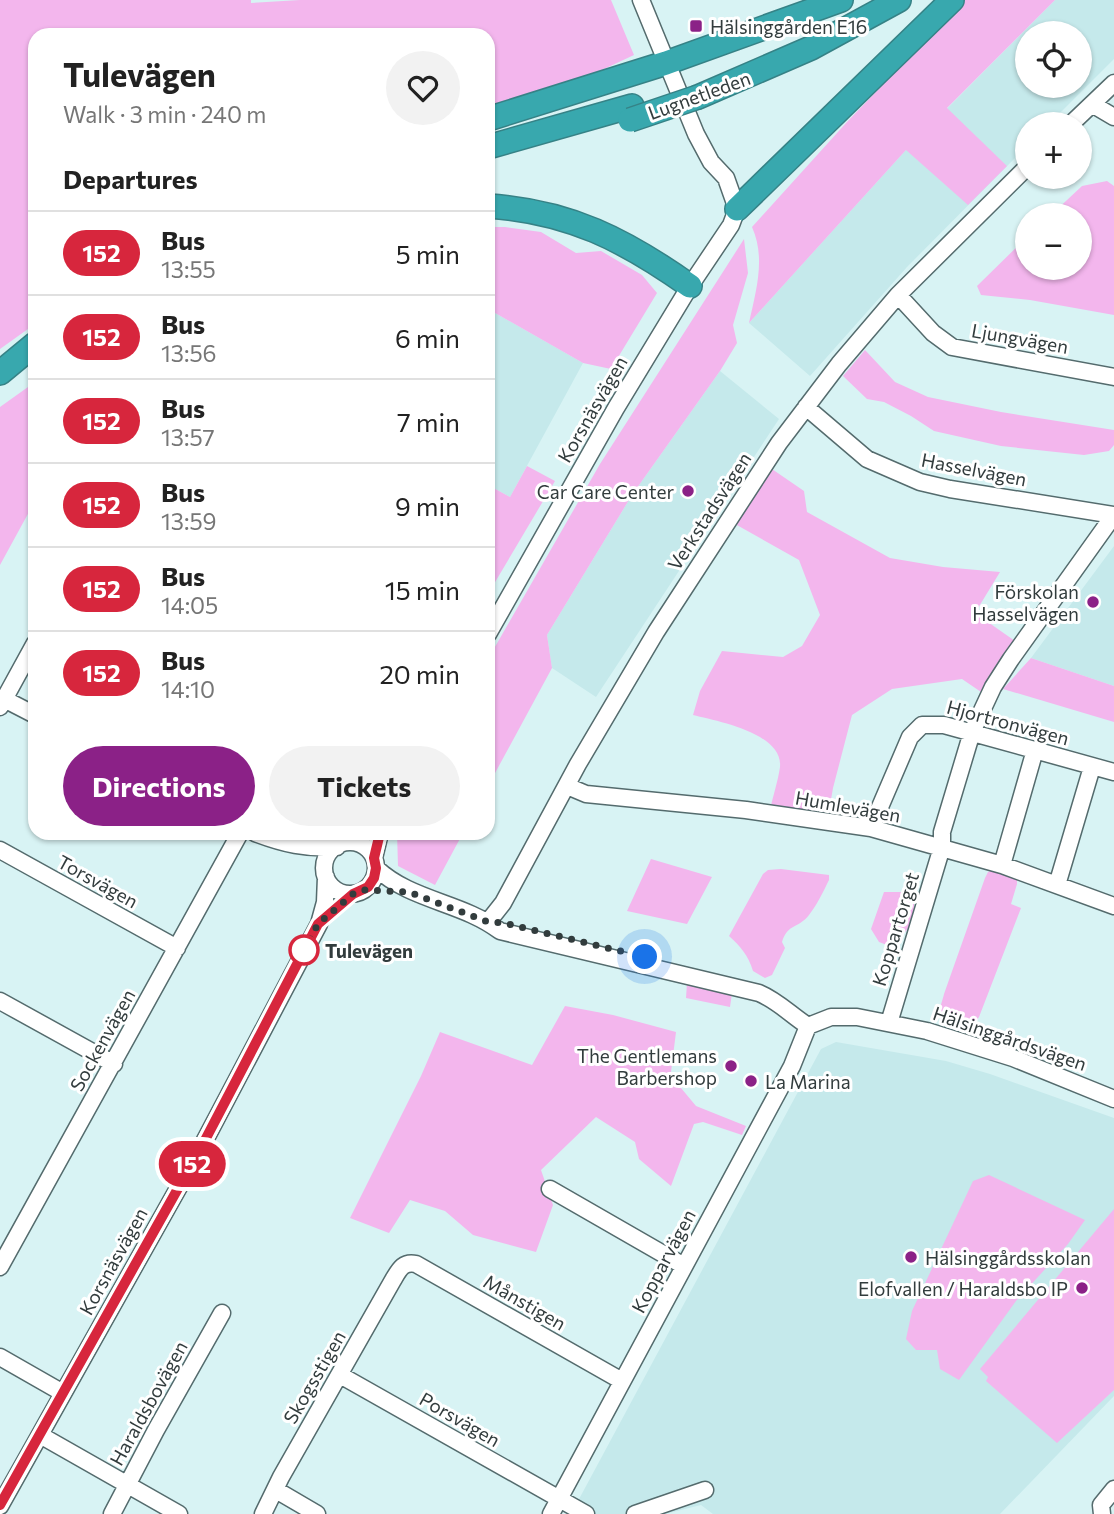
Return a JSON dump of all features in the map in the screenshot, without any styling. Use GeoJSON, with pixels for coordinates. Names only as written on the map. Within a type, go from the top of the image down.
{"type":"FeatureCollection","features":[{"type":"Feature","properties":{"kind":"highway"},"geometry":{"type":"LineString","coordinates":[[495,117],[666,63],[841,0]]}},
{"type":"Feature","properties":{"kind":"highway","name":"Lugnetleden"},"geometry":{"type":"LineString","coordinates":[[699,90],[876,0]]}},
{"type":"Feature","properties":{"kind":"highway","name":"Lugnetleden"},"geometry":{"type":"LineString","coordinates":[[495,159],[800,54],[899,0]]}},
{"type":"Feature","properties":{"kind":"highway"},"geometry":{"type":"LineString","coordinates":[[737,209],[952,0]]}},
{"type":"Feature","properties":{"kind":"highway","name":"Lugnetleden"},"geometry":{"type":"LineString","coordinates":[[495,145],[631,113]]}},
{"type":"Feature","properties":{"kind":"highway"},"geometry":{"type":"LineString","coordinates":[[495,207],[549,214],[585,225],[648,257],[690,286]]}},
{"type":"Feature","properties":{"kind":"highway"},"geometry":{"type":"LineString","coordinates":[[0,373],[28,350]]}},
{"type":"Feature","properties":{"kind":"highway"},"geometry":{"type":"LineString","coordinates":[[0,388],[28,366]]}},
{"type":"Feature","properties":{"kind":"street"},"geometry":{"type":"LineString","coordinates":[[641,0],[696,134],[711,162],[726,178],[737,209]]}},
{"type":"Feature","properties":{"kind":"street"},"geometry":{"type":"LineString","coordinates":[[1084,112],[1114,83]]}},
{"type":"Feature","properties":{"kind":"street"},"geometry":{"type":"LineString","coordinates":[[1092,104],[1114,117]]}},
{"type":"Feature","properties":{"kind":"street","name":"Verkstadsvägen"},"geometry":{"type":"LineString","coordinates":[[488,922],[503,903],[582,757],[656,632],[757,476],[806,407],[898,295],[1015,179]]}},
{"type":"Feature","properties":{"kind":"street","name":"Korsnäsvägen"},"geometry":{"type":"LineString","coordinates":[[495,622],[616,408],[690,286],[731,225],[737,209]]}},
{"type":"Feature","properties":{"kind":"street","name":"Ljungvägen"},"geometry":{"type":"LineString","coordinates":[[898,295],[933,333],[952,346],[1114,377]]}},
{"type":"Feature","properties":{"kind":"street","name":"Hasselvägen"},"geometry":{"type":"LineString","coordinates":[[806,407],[867,458],[920,482],[1114,515]]}},
{"type":"Feature","properties":{"kind":"street","name":"Koppartorget"},"geometry":{"type":"LineString","coordinates":[[889,1023],[942,847],[942,832],[972,732],[993,687],[1011,659],[1114,515]]}},
{"type":"Feature","properties":{"kind":"street"},"geometry":{"type":"LineString","coordinates":[[28,656],[2,703],[28,712]]}},
{"type":"Feature","properties":{"kind":"street","name":"Hjortronvägen"},"geometry":{"type":"LineString","coordinates":[[871,828],[908,743],[917,728],[922,725],[935,723],[972,732],[1114,772]]}},
{"type":"Feature","properties":{"kind":"street"},"geometry":{"type":"LineString","coordinates":[[1002,865],[1035,750]]}},
{"type":"Feature","properties":{"kind":"street"},"geometry":{"type":"LineString","coordinates":[[1057,885],[1092,767]]}},
{"type":"Feature","properties":{"kind":"street","name":"Humlevägen"},"geometry":{"type":"LineString","coordinates":[[567,786],[586,794],[735,809],[871,828],[1002,865],[1114,905]]}},
{"type":"Feature","properties":{"kind":"street","name":"Sockenvägen"},"geometry":{"type":"LineString","coordinates":[[0,1267],[236,840]]}},
{"type":"Feature","properties":{"kind":"street"},"geometry":{"type":"LineString","coordinates":[[274,840],[286,845],[326,874],[338,891],[409,892]]}},
{"type":"Feature","properties":{"kind":"street"},"geometry":{"type":"LineString","coordinates":[[358,892],[374,878],[379,840]]}},
{"type":"Feature","properties":{"kind":"street"},"geometry":{"type":"LineString","coordinates":[[286,845],[304,847],[351,841],[366,848],[390,881],[409,892],[488,922],[500,931],[759,993],[783,1006],[792,1016],[808,1026]]}},
{"type":"Feature","properties":{"kind":"street"},"geometry":{"type":"LineString","coordinates":[[326,874],[327,859],[351,841]]}},
{"type":"Feature","properties":{"kind":"street","name":"Torsvägen"},"geometry":{"type":"LineString","coordinates":[[0,850],[177,948]]}},
{"type":"Feature","properties":{"kind":"street","name":"Korsnäsvägen"},"geometry":{"type":"LineString","coordinates":[[0,1506],[203,1144],[318,924],[325,902],[326,874]]}},
{"type":"Feature","properties":{"kind":"street","name":"Korsnäsvägen"},"geometry":{"type":"LineString","coordinates":[[318,924],[358,892]]}},
{"type":"Feature","properties":{"kind":"street"},"geometry":{"type":"LineString","coordinates":[[0,1001],[114,1064]]}},
{"type":"Feature","properties":{"kind":"street","name":"Hälsinggårdsvägen"},"geometry":{"type":"LineString","coordinates":[[808,1026],[831,1017],[857,1017],[927,1031],[1013,1058],[1114,1099]]}},
{"type":"Feature","properties":{"kind":"street","name":"Kopparvägen"},"geometry":{"type":"LineString","coordinates":[[555,1507],[792,1066],[808,1026]]}},
{"type":"Feature","properties":{"kind":"street"},"geometry":{"type":"LineString","coordinates":[[550,1189],[684,1266]]}},
{"type":"Feature","properties":{"kind":"street","name":"Skogsstigen"},"geometry":{"type":"LineString","coordinates":[[263,1514],[281,1477],[398,1273],[406,1264]]}},
{"type":"Feature","properties":{"kind":"street","name":"Månstigen"},"geometry":{"type":"LineString","coordinates":[[406,1264],[416,1264],[622,1381]]}},
{"type":"Feature","properties":{"kind":"street","name":"Haraldsbovägen"},"geometry":{"type":"LineString","coordinates":[[112,1514],[222,1314]]}},
{"type":"Feature","properties":{"kind":"street"},"geometry":{"type":"LineString","coordinates":[[0,1357],[63,1393]]}},
{"type":"Feature","properties":{"kind":"street","name":"Porsvägen"},"geometry":{"type":"LineString","coordinates":[[340,1375],[555,1507],[586,1514]]}},
{"type":"Feature","properties":{"kind":"street"},"geometry":{"type":"LineString","coordinates":[[40,1435],[179,1514]]}},
{"type":"Feature","properties":{"kind":"street"},"geometry":{"type":"LineString","coordinates":[[1102,1514],[1101,1505],[1114,1489]]}},
{"type":"Feature","properties":{"kind":"street"},"geometry":{"type":"LineString","coordinates":[[276,1490],[317,1514]]}},
{"type":"Feature","properties":{"kind":"street"},"geometry":{"type":"LineString","coordinates":[[635,1514],[705,1490]]}},
{"type":"Feature","properties":{"kind":"shaded area"},"geometry":{"type":"Polygon","coordinates":[[[0,0],[251,0],[251,3],[300,0],[611,0],[634,55],[589,76],[495,104],[495,28],[28,28],[28,329],[0,349],[0,0]]]}},
{"type":"Feature","properties":{"kind":"shaded area"},"geometry":{"type":"Polygon","coordinates":[[[964,0],[1055,0],[1034,21],[1015,21],[1015,40],[947,108],[1007,166],[968,205],[906,150],[749,323],[759,263],[752,227],[847,122],[964,0]]]}},
{"type":"Feature","properties":{"kind":"shaded area"},"geometry":{"type":"Polygon","coordinates":[[[1055,0],[1114,0],[1114,59],[1092,81],[1092,21],[1034,21],[1055,0]]]}},
{"type":"Feature","properties":{"kind":"shaded area"},"geometry":{"type":"Polygon","coordinates":[[[1015,40],[1015,98],[1075,98],[1061,112],[1015,112],[1015,158],[907,267],[810,376],[749,323],[906,150],[1015,40]]]}},
{"type":"Feature","properties":{"kind":"shaded area"},"geometry":{"type":"Polygon","coordinates":[[[1107,181],[1114,186],[1114,315],[1030,300],[981,295],[977,286],[1015,249],[1015,280],[1092,280],[1092,203],[1064,203],[1079,189],[1092,189],[1092,184],[1107,181]]]}},
{"type":"Feature","properties":{"kind":"shaded area"},"geometry":{"type":"Polygon","coordinates":[[[495,227],[541,232],[576,253],[601,251],[642,275],[657,293],[611,369],[583,363],[495,313],[495,227]]]}},
{"type":"Feature","properties":{"kind":"shaded area"},"geometry":{"type":"Polygon","coordinates":[[[744,239],[748,273],[733,325],[737,343],[632,495],[547,635],[552,668],[495,773],[495,647],[600,464],[744,239]]]}},
{"type":"Feature","properties":{"kind":"shaded area"},"geometry":{"type":"Polygon","coordinates":[[[495,313],[583,363],[510,497],[495,489],[495,313]]]}},
{"type":"Feature","properties":{"kind":"shaded area"},"geometry":{"type":"Polygon","coordinates":[[[865,350],[895,382],[928,397],[1114,430],[1114,445],[1109,451],[1084,455],[1001,446],[934,431],[884,402],[867,399],[843,376],[865,350]]]}},
{"type":"Feature","properties":{"kind":"shaded area"},"geometry":{"type":"Polygon","coordinates":[[[720,371],[779,419],[596,697],[552,668],[547,635],[632,495],[720,371]]]}},
{"type":"Feature","properties":{"kind":"shaded area"},"geometry":{"type":"Polygon","coordinates":[[[28,387],[28,514],[0,565],[0,407],[28,387]]]}},
{"type":"Feature","properties":{"kind":"shaded area"},"geometry":{"type":"Polygon","coordinates":[[[527,466],[555,481],[495,582],[495,489],[510,497],[527,466]]]}},
{"type":"Feature","properties":{"kind":"shaded area"},"geometry":{"type":"Polygon","coordinates":[[[769,467],[804,491],[807,512],[890,558],[943,567],[1000,572],[975,613],[1015,641],[984,694],[962,679],[892,689],[852,715],[828,817],[770,810],[780,767],[778,755],[771,745],[747,730],[693,715],[700,691],[722,651],[783,657],[802,646],[820,615],[799,560],[735,524],[769,467]]]}},
{"type":"Feature","properties":{"kind":"shaded area","name":"Förskolan Hasselvägen"},"geometry":{"type":"Polygon","coordinates":[[[1114,546],[1114,686],[1031,658],[1114,546]]]}},
{"type":"Feature","properties":{"kind":"shaded area"},"geometry":{"type":"Polygon","coordinates":[[[1031,658],[1114,686],[1114,722],[1003,689],[1031,658]]]}},
{"type":"Feature","properties":{"kind":"shaded area"},"geometry":{"type":"Polygon","coordinates":[[[397,840],[459,840],[435,885],[398,866],[397,840]]]}},
{"type":"Feature","properties":{"kind":"shaded area"},"geometry":{"type":"Polygon","coordinates":[[[651,859],[712,877],[687,924],[627,911],[651,859]]]}},
{"type":"Feature","properties":{"kind":"shaded area"},"geometry":{"type":"Polygon","coordinates":[[[996,869],[1017,875],[1011,904],[1021,908],[979,1017],[963,1026],[950,1025],[942,1018],[940,1011],[944,994],[985,878],[988,872],[996,869]]]}},
{"type":"Feature","properties":{"kind":"shaded area"},"geometry":{"type":"Polygon","coordinates":[[[768,870],[829,875],[829,880],[809,915],[784,936],[782,942],[785,948],[772,975],[765,978],[753,971],[744,952],[729,936],[763,874],[768,870]]]}},
{"type":"Feature","properties":{"kind":"shaded area"},"geometry":{"type":"Polygon","coordinates":[[[884,892],[902,892],[914,897],[909,926],[901,937],[887,945],[879,942],[871,929],[884,892]]]}},
{"type":"Feature","properties":{"kind":"shaded area"},"geometry":{"type":"Polygon","coordinates":[[[687,983],[732,993],[730,1007],[686,998],[687,983]]]}},
{"type":"Feature","properties":{"kind":"shaded area"},"geometry":{"type":"Polygon","coordinates":[[[565,1006],[613,1015],[676,1032],[671,1072],[681,1088],[696,1106],[746,1126],[742,1135],[703,1122],[694,1124],[671,1186],[639,1159],[635,1142],[596,1117],[541,1170],[553,1205],[536,1252],[473,1235],[445,1211],[410,1200],[389,1233],[350,1218],[440,1032],[532,1065],[565,1006]]]}},
{"type":"Feature","properties":{"kind":"shaded area","name":"Hälsinggårdsskolan"},"geometry":{"type":"Polygon","coordinates":[[[836,1042],[946,1061],[1114,1118],[1114,1396],[1000,1514],[713,1514],[701,1505],[665,1514],[571,1514],[821,1049],[836,1042]]]}},
{"type":"Feature","properties":{"kind":"shaded area"},"geometry":{"type":"Polygon","coordinates":[[[989,1175],[1085,1220],[1068,1244],[1016,1301],[959,1380],[940,1369],[937,1350],[916,1350],[906,1339],[912,1311],[973,1181],[989,1175]]]}},
{"type":"Feature","properties":{"kind":"shaded area","name":"Elofvallen / Haraldsbo IP"},"geometry":{"type":"Polygon","coordinates":[[[1114,1209],[1114,1390],[1057,1443],[986,1381],[988,1377],[980,1369],[1114,1209]]]}},
{"type":"Feature","properties":{"kind":"bus line","name":"152"},"geometry":{"type":"LineString","coordinates":[[0,1505],[203,1144],[318,924],[353,894],[368,887],[374,878],[374,858],[378,840]]}},
{"type":"Feature","properties":{"kind":"place","name":"Hälsinggården E16"},"geometry":{"type":"Point","coordinates":[696,26]}},
{"type":"Feature","properties":{"kind":"place","name":"Car Care Center"},"geometry":{"type":"Point","coordinates":[688,491]}},
{"type":"Feature","properties":{"kind":"place","name":"Förskolan Hasselvägen"},"geometry":{"type":"Point","coordinates":[1093,602]}},
{"type":"Feature","properties":{"kind":"place","name":"Tulevägen"},"geometry":{"type":"Point","coordinates":[304,950]}},
{"type":"Feature","properties":{"kind":"place","name":"The Gentlemans Barbershop"},"geometry":{"type":"Point","coordinates":[731,1066]}},
{"type":"Feature","properties":{"kind":"place","name":"La Marina"},"geometry":{"type":"Point","coordinates":[751,1081]}},
{"type":"Feature","properties":{"kind":"place","name":"Hälsinggårdsskolan"},"geometry":{"type":"Point","coordinates":[911,1257]}},
{"type":"Feature","properties":{"kind":"place","name":"Elofvallen / Haraldsbo IP"},"geometry":{"type":"Point","coordinates":[1082,1288]}},
{"type":"Feature","properties":{"kind":"route"},"geometry":{"type":"LineString","coordinates":[[304,950],[318,924],[336,907],[353,894],[373,890],[409,892],[488,922],[504,923],[645,957]]}}]}
